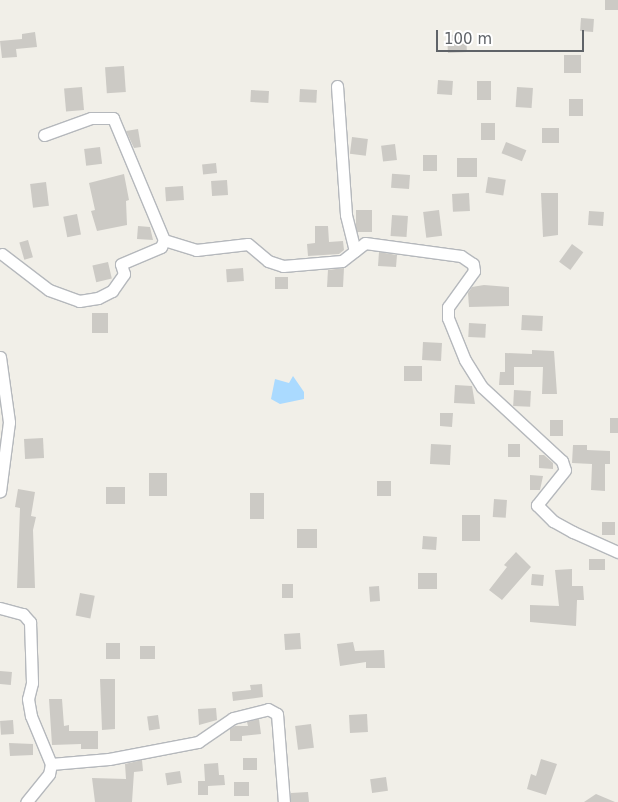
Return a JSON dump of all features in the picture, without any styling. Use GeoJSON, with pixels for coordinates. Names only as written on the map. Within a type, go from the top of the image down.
{"type":"FeatureCollection","features":[{"type":"Feature","properties":{"kind":"street"},"geometry":{"type":"LineString","coordinates":[[337,86],[346,215],[355,251]]}},
{"type":"Feature","properties":{"kind":"street"},"geometry":{"type":"LineString","coordinates":[[0,256],[18,266],[49,290],[66,299],[98,298],[121,283],[124,274],[121,264],[161,247],[164,240],[113,118],[91,118],[44,135]]}},
{"type":"Feature","properties":{"kind":"street"},"geometry":{"type":"LineString","coordinates":[[164,240],[196,250],[248,244],[268,261],[283,266],[342,261],[362,243],[390,248],[404,246],[452,253],[473,264],[474,271],[448,307],[448,318],[473,375],[502,408],[562,461],[564,474],[537,505],[553,521],[618,552]]}},
{"type":"Feature","properties":{"kind":"street"},"geometry":{"type":"LineString","coordinates":[[0,357],[9,422],[0,491]]}},
{"type":"Feature","properties":{"kind":"street"},"geometry":{"type":"LineString","coordinates":[[0,608],[23,614],[30,622],[32,683],[28,699],[31,716],[51,764],[49,774],[26,802]]}},
{"type":"Feature","properties":{"kind":"street"},"geometry":{"type":"LineString","coordinates":[[51,764],[109,759],[198,742],[233,718],[268,710],[277,714],[284,802]]}},
{"type":"Feature","properties":{"kind":"water"},"geometry":{"type":"Polygon","coordinates":[[[293,376],[304,392],[304,399],[280,404],[271,399],[275,379],[289,383],[293,376]]]}},
{"type":"Feature","properties":{"kind":"building"},"geometry":{"type":"Polygon","coordinates":[[[605,0],[618,0],[618,10],[605,10],[605,0]]]}},
{"type":"Feature","properties":{"kind":"building"},"geometry":{"type":"Polygon","coordinates":[[[581,18],[594,19],[593,32],[580,31],[581,18]]]}},
{"type":"Feature","properties":{"kind":"building"},"geometry":{"type":"Polygon","coordinates":[[[35,32],[37,47],[16,49],[17,57],[2,58],[0,41],[22,39],[22,34],[35,32]]]}},
{"type":"Feature","properties":{"kind":"building"},"geometry":{"type":"Polygon","coordinates":[[[466,34],[467,52],[448,53],[447,35],[466,34]]]}},
{"type":"Feature","properties":{"kind":"building"},"geometry":{"type":"Polygon","coordinates":[[[564,55],[581,55],[581,73],[564,73],[564,55]]]}},
{"type":"Feature","properties":{"kind":"building"},"geometry":{"type":"Polygon","coordinates":[[[124,66],[126,92],[107,93],[105,67],[124,66]]]}},
{"type":"Feature","properties":{"kind":"building"},"geometry":{"type":"Polygon","coordinates":[[[438,80],[453,81],[452,95],[437,94],[438,80]]]}},
{"type":"Feature","properties":{"kind":"building"},"geometry":{"type":"Polygon","coordinates":[[[477,81],[491,81],[491,100],[477,100],[477,81]]]}},
{"type":"Feature","properties":{"kind":"building"},"geometry":{"type":"Polygon","coordinates":[[[82,87],[84,110],[66,111],[64,89],[82,87]]]}},
{"type":"Feature","properties":{"kind":"building"},"geometry":{"type":"Polygon","coordinates":[[[517,87],[533,88],[532,108],[516,107],[517,87]]]}},
{"type":"Feature","properties":{"kind":"building"},"geometry":{"type":"Polygon","coordinates":[[[300,89],[317,90],[316,103],[299,102],[300,89]]]}},
{"type":"Feature","properties":{"kind":"building"},"geometry":{"type":"Polygon","coordinates":[[[251,90],[269,91],[268,103],[250,102],[251,90]]]}},
{"type":"Feature","properties":{"kind":"building"},"geometry":{"type":"Polygon","coordinates":[[[569,99],[583,99],[583,116],[569,116],[569,99]]]}},
{"type":"Feature","properties":{"kind":"building"},"geometry":{"type":"Polygon","coordinates":[[[481,123],[495,123],[495,140],[481,140],[481,123]]]}},
{"type":"Feature","properties":{"kind":"building"},"geometry":{"type":"Polygon","coordinates":[[[542,128],[559,128],[559,143],[542,143],[542,128]]]}},
{"type":"Feature","properties":{"kind":"building"},"geometry":{"type":"Polygon","coordinates":[[[138,129],[141,147],[134,148],[126,131],[138,129]]]}},
{"type":"Feature","properties":{"kind":"building"},"geometry":{"type":"Polygon","coordinates":[[[352,137],[368,139],[366,156],[350,154],[352,137]]]}},
{"type":"Feature","properties":{"kind":"building"},"geometry":{"type":"Polygon","coordinates":[[[506,142],[526,150],[522,161],[502,153],[506,142]]]}},
{"type":"Feature","properties":{"kind":"building"},"geometry":{"type":"Polygon","coordinates":[[[395,144],[397,160],[383,162],[381,146],[395,144]]]}},
{"type":"Feature","properties":{"kind":"building"},"geometry":{"type":"Polygon","coordinates":[[[100,147],[102,164],[86,166],[84,149],[100,147]]]}},
{"type":"Feature","properties":{"kind":"building"},"geometry":{"type":"Polygon","coordinates":[[[423,155],[437,155],[437,171],[423,171],[423,155]]]}},
{"type":"Feature","properties":{"kind":"building"},"geometry":{"type":"Polygon","coordinates":[[[457,158],[477,158],[477,177],[457,177],[457,158]]]}},
{"type":"Feature","properties":{"kind":"building"},"geometry":{"type":"Polygon","coordinates":[[[216,163],[217,173],[203,174],[202,164],[216,163]]]}},
{"type":"Feature","properties":{"kind":"building"},"geometry":{"type":"Polygon","coordinates":[[[124,174],[129,200],[126,201],[127,225],[97,231],[91,211],[95,210],[89,183],[124,174]]]}},
{"type":"Feature","properties":{"kind":"building"},"geometry":{"type":"Polygon","coordinates":[[[392,174],[410,175],[409,189],[391,188],[392,174]]]}},
{"type":"Feature","properties":{"kind":"building"},"geometry":{"type":"Polygon","coordinates":[[[488,177],[506,180],[503,196],[485,193],[488,177]]]}},
{"type":"Feature","properties":{"kind":"building"},"geometry":{"type":"Polygon","coordinates":[[[227,180],[228,195],[212,196],[211,181],[227,180]]]}},
{"type":"Feature","properties":{"kind":"building"},"geometry":{"type":"Polygon","coordinates":[[[46,182],[49,206],[33,208],[30,184],[46,182]]]}},
{"type":"Feature","properties":{"kind":"building"},"geometry":{"type":"Polygon","coordinates":[[[183,186],[184,200],[166,201],[165,187],[183,186]]]}},
{"type":"Feature","properties":{"kind":"building"},"geometry":{"type":"Polygon","coordinates":[[[469,193],[470,211],[453,212],[452,194],[469,193]]]}},
{"type":"Feature","properties":{"kind":"building"},"geometry":{"type":"Polygon","coordinates":[[[541,193],[558,193],[558,235],[543,237],[541,193]]]}},
{"type":"Feature","properties":{"kind":"building"},"geometry":{"type":"Polygon","coordinates":[[[356,210],[372,210],[372,232],[356,232],[356,210]]]}},
{"type":"Feature","properties":{"kind":"building"},"geometry":{"type":"Polygon","coordinates":[[[439,210],[442,236],[426,238],[423,212],[439,210]]]}},
{"type":"Feature","properties":{"kind":"building"},"geometry":{"type":"Polygon","coordinates":[[[589,211],[604,212],[603,226],[588,225],[589,211]]]}},
{"type":"Feature","properties":{"kind":"building"},"geometry":{"type":"Polygon","coordinates":[[[77,214],[81,235],[67,237],[63,217],[77,214]]]}},
{"type":"Feature","properties":{"kind":"building"},"geometry":{"type":"Polygon","coordinates":[[[392,215],[408,216],[406,237],[391,236],[392,215]]]}},
{"type":"Feature","properties":{"kind":"building"},"geometry":{"type":"Polygon","coordinates":[[[138,226],[150,227],[153,240],[137,239],[138,226]]]}},
{"type":"Feature","properties":{"kind":"building"},"geometry":{"type":"Polygon","coordinates":[[[315,226],[328,226],[329,242],[343,241],[344,250],[339,254],[308,256],[307,244],[315,243],[315,226]]]}},
{"type":"Feature","properties":{"kind":"building"},"geometry":{"type":"Polygon","coordinates":[[[28,240],[33,257],[24,260],[19,242],[28,240]]]}},
{"type":"Feature","properties":{"kind":"building"},"geometry":{"type":"Polygon","coordinates":[[[572,244],[583,252],[570,270],[559,262],[572,244]]]}},
{"type":"Feature","properties":{"kind":"building"},"geometry":{"type":"Polygon","coordinates":[[[379,252],[397,255],[396,267],[378,266],[379,252]]]}},
{"type":"Feature","properties":{"kind":"building"},"geometry":{"type":"Polygon","coordinates":[[[108,262],[112,279],[96,282],[92,266],[108,262]]]}},
{"type":"Feature","properties":{"kind":"building"},"geometry":{"type":"Polygon","coordinates":[[[243,268],[244,281],[227,282],[226,269],[243,268]]]}},
{"type":"Feature","properties":{"kind":"building"},"geometry":{"type":"Polygon","coordinates":[[[344,268],[343,287],[327,287],[328,270],[344,268]]]}},
{"type":"Feature","properties":{"kind":"building"},"geometry":{"type":"Polygon","coordinates":[[[275,277],[288,277],[288,289],[275,289],[275,277]]]}},
{"type":"Feature","properties":{"kind":"building"},"geometry":{"type":"Polygon","coordinates":[[[484,285],[509,287],[509,306],[469,307],[468,293],[472,287],[484,285]]]}},
{"type":"Feature","properties":{"kind":"building"},"geometry":{"type":"Polygon","coordinates":[[[92,313],[108,313],[108,333],[92,333],[92,313]]]}},
{"type":"Feature","properties":{"kind":"building"},"geometry":{"type":"Polygon","coordinates":[[[522,315],[543,316],[542,331],[521,330],[522,315]]]}},
{"type":"Feature","properties":{"kind":"building"},"geometry":{"type":"Polygon","coordinates":[[[469,323],[486,324],[485,338],[468,337],[469,323]]]}},
{"type":"Feature","properties":{"kind":"building"},"geometry":{"type":"Polygon","coordinates":[[[423,342],[442,343],[441,361],[422,360],[423,342]]]}},
{"type":"Feature","properties":{"kind":"building"},"geometry":{"type":"Polygon","coordinates":[[[532,350],[554,351],[557,394],[542,394],[543,367],[514,367],[514,385],[499,385],[500,372],[505,372],[505,353],[532,354],[532,350]]]}},
{"type":"Feature","properties":{"kind":"building"},"geometry":{"type":"Polygon","coordinates":[[[404,366],[422,366],[422,381],[404,381],[404,366]]]}},
{"type":"Feature","properties":{"kind":"building"},"geometry":{"type":"Polygon","coordinates":[[[455,385],[472,386],[475,404],[454,403],[455,385]]]}},
{"type":"Feature","properties":{"kind":"building"},"geometry":{"type":"Polygon","coordinates":[[[514,390],[531,391],[530,407],[513,406],[514,390]]]}},
{"type":"Feature","properties":{"kind":"building"},"geometry":{"type":"Polygon","coordinates":[[[440,413],[453,413],[452,427],[440,426],[440,413]]]}},
{"type":"Feature","properties":{"kind":"building"},"geometry":{"type":"Polygon","coordinates":[[[610,418],[618,418],[618,433],[610,433],[610,418]]]}},
{"type":"Feature","properties":{"kind":"building"},"geometry":{"type":"Polygon","coordinates":[[[550,420],[563,420],[563,436],[550,436],[550,420]]]}},
{"type":"Feature","properties":{"kind":"building"},"geometry":{"type":"Polygon","coordinates":[[[43,438],[44,458],[25,459],[24,439],[43,438]]]}},
{"type":"Feature","properties":{"kind":"building"},"geometry":{"type":"Polygon","coordinates":[[[431,444],[451,445],[450,465],[430,464],[431,444]]]}},
{"type":"Feature","properties":{"kind":"building"},"geometry":{"type":"Polygon","coordinates":[[[508,444],[520,444],[520,457],[508,457],[508,444]]]}},
{"type":"Feature","properties":{"kind":"building"},"geometry":{"type":"Polygon","coordinates":[[[573,445],[587,445],[587,450],[610,451],[610,464],[605,464],[605,491],[591,490],[592,464],[572,463],[573,445]]]}},
{"type":"Feature","properties":{"kind":"building"},"geometry":{"type":"Polygon","coordinates":[[[539,455],[544,455],[553,463],[553,469],[539,468],[539,455]]]}},
{"type":"Feature","properties":{"kind":"building"},"geometry":{"type":"Polygon","coordinates":[[[149,473],[167,473],[167,496],[149,496],[149,473]]]}},
{"type":"Feature","properties":{"kind":"building"},"geometry":{"type":"Polygon","coordinates":[[[530,475],[543,476],[540,490],[530,490],[530,475]]]}},
{"type":"Feature","properties":{"kind":"building"},"geometry":{"type":"Polygon","coordinates":[[[377,481],[391,481],[391,496],[377,496],[377,481]]]}},
{"type":"Feature","properties":{"kind":"building"},"geometry":{"type":"Polygon","coordinates":[[[106,487],[125,487],[125,504],[106,504],[106,487]]]}},
{"type":"Feature","properties":{"kind":"building"},"geometry":{"type":"Polygon","coordinates":[[[18,489],[35,492],[31,516],[36,517],[33,530],[35,588],[17,588],[20,508],[15,507],[18,489]]]}},
{"type":"Feature","properties":{"kind":"building"},"geometry":{"type":"Polygon","coordinates":[[[250,493],[264,493],[264,519],[250,519],[250,493]]]}},
{"type":"Feature","properties":{"kind":"building"},"geometry":{"type":"Polygon","coordinates":[[[494,499],[507,500],[506,518],[493,517],[494,499]]]}},
{"type":"Feature","properties":{"kind":"building"},"geometry":{"type":"Polygon","coordinates":[[[462,515],[480,515],[480,541],[462,541],[462,515]]]}},
{"type":"Feature","properties":{"kind":"building"},"geometry":{"type":"Polygon","coordinates":[[[602,522],[615,522],[615,535],[602,535],[602,522]]]}},
{"type":"Feature","properties":{"kind":"building"},"geometry":{"type":"Polygon","coordinates":[[[297,529],[317,529],[317,548],[297,548],[297,529]]]}},
{"type":"Feature","properties":{"kind":"building"},"geometry":{"type":"Polygon","coordinates":[[[423,536],[437,537],[436,550],[422,549],[423,536]]]}},
{"type":"Feature","properties":{"kind":"building"},"geometry":{"type":"Polygon","coordinates":[[[516,552],[531,567],[502,600],[489,590],[507,567],[504,565],[516,552]]]}},
{"type":"Feature","properties":{"kind":"building"},"geometry":{"type":"Polygon","coordinates":[[[589,559],[605,559],[605,570],[589,570],[589,559]]]}},
{"type":"Feature","properties":{"kind":"building"},"geometry":{"type":"Polygon","coordinates":[[[572,569],[572,586],[583,586],[584,600],[577,600],[576,626],[530,622],[530,605],[559,606],[555,570],[572,569]]]}},
{"type":"Feature","properties":{"kind":"building"},"geometry":{"type":"Polygon","coordinates":[[[418,573],[437,573],[437,589],[418,589],[418,573]]]}},
{"type":"Feature","properties":{"kind":"building"},"geometry":{"type":"Polygon","coordinates":[[[532,574],[544,575],[543,586],[531,585],[532,574]]]}},
{"type":"Feature","properties":{"kind":"building"},"geometry":{"type":"Polygon","coordinates":[[[282,584],[293,584],[293,598],[282,598],[282,584]]]}},
{"type":"Feature","properties":{"kind":"building"},"geometry":{"type":"Polygon","coordinates":[[[379,586],[380,601],[370,602],[369,587],[379,586]]]}},
{"type":"Feature","properties":{"kind":"building"},"geometry":{"type":"Polygon","coordinates":[[[80,593],[95,596],[90,618],[76,616],[80,593]]]}},
{"type":"Feature","properties":{"kind":"building"},"geometry":{"type":"Polygon","coordinates":[[[300,633],[301,649],[285,650],[284,634],[300,633]]]}},
{"type":"Feature","properties":{"kind":"building"},"geometry":{"type":"Polygon","coordinates":[[[353,642],[355,651],[384,650],[385,668],[366,668],[366,662],[340,666],[337,644],[353,642]]]}},
{"type":"Feature","properties":{"kind":"building"},"geometry":{"type":"Polygon","coordinates":[[[106,643],[120,643],[120,659],[106,659],[106,643]]]}},
{"type":"Feature","properties":{"kind":"building"},"geometry":{"type":"Polygon","coordinates":[[[140,646],[155,646],[155,659],[140,659],[140,646]]]}},
{"type":"Feature","properties":{"kind":"building"},"geometry":{"type":"Polygon","coordinates":[[[0,671],[12,672],[11,685],[0,684],[0,671]]]}},
{"type":"Feature","properties":{"kind":"building"},"geometry":{"type":"Polygon","coordinates":[[[100,679],[115,679],[115,729],[102,730],[100,679]]]}},
{"type":"Feature","properties":{"kind":"building"},"geometry":{"type":"Polygon","coordinates":[[[262,684],[263,697],[233,701],[232,692],[251,690],[250,685],[262,684]]]}},
{"type":"Feature","properties":{"kind":"building"},"geometry":{"type":"Polygon","coordinates":[[[49,699],[62,699],[64,726],[69,725],[69,731],[98,731],[98,749],[81,749],[81,744],[52,745],[49,699]]]}},
{"type":"Feature","properties":{"kind":"building"},"geometry":{"type":"Polygon","coordinates":[[[216,708],[217,720],[199,725],[198,709],[216,708]]]}},
{"type":"Feature","properties":{"kind":"building"},"geometry":{"type":"Polygon","coordinates":[[[367,714],[368,732],[350,733],[349,715],[367,714]]]}},
{"type":"Feature","properties":{"kind":"building"},"geometry":{"type":"Polygon","coordinates":[[[158,715],[160,729],[149,730],[147,717],[158,715]]]}},
{"type":"Feature","properties":{"kind":"building"},"geometry":{"type":"Polygon","coordinates":[[[259,719],[261,734],[242,736],[242,741],[230,741],[230,729],[235,726],[248,726],[247,722],[259,719]]]}},
{"type":"Feature","properties":{"kind":"building"},"geometry":{"type":"Polygon","coordinates":[[[13,720],[14,734],[1,735],[0,721],[13,720]]]}},
{"type":"Feature","properties":{"kind":"building"},"geometry":{"type":"Polygon","coordinates":[[[311,724],[314,748],[298,750],[295,726],[311,724]]]}},
{"type":"Feature","properties":{"kind":"building"},"geometry":{"type":"Polygon","coordinates":[[[9,743],[33,744],[33,755],[10,756],[9,743]]]}},
{"type":"Feature","properties":{"kind":"building"},"geometry":{"type":"Polygon","coordinates":[[[243,758],[257,758],[257,770],[243,770],[243,758]]]}},
{"type":"Feature","properties":{"kind":"building"},"geometry":{"type":"Polygon","coordinates":[[[541,759],[557,764],[546,795],[527,789],[531,774],[536,776],[541,759]]]}},
{"type":"Feature","properties":{"kind":"building"},"geometry":{"type":"Polygon","coordinates":[[[142,760],[143,771],[134,772],[132,802],[95,802],[92,778],[126,779],[125,764],[142,760]]]}},
{"type":"Feature","properties":{"kind":"building"},"geometry":{"type":"Polygon","coordinates":[[[218,763],[219,775],[224,775],[225,785],[208,786],[208,795],[198,795],[198,781],[205,781],[204,764],[218,763]]]}},
{"type":"Feature","properties":{"kind":"building"},"geometry":{"type":"Polygon","coordinates":[[[180,771],[182,783],[167,785],[165,773],[180,771]]]}},
{"type":"Feature","properties":{"kind":"building"},"geometry":{"type":"Polygon","coordinates":[[[386,777],[388,791],[372,793],[370,779],[386,777]]]}},
{"type":"Feature","properties":{"kind":"building"},"geometry":{"type":"Polygon","coordinates":[[[234,782],[249,782],[249,796],[234,796],[234,782]]]}},
{"type":"Feature","properties":{"kind":"building"},"geometry":{"type":"Polygon","coordinates":[[[308,792],[309,802],[291,802],[291,793],[308,792]]]}},
{"type":"Feature","properties":{"kind":"building"},"geometry":{"type":"Polygon","coordinates":[[[596,794],[615,802],[584,802],[596,794]]]}}]}
